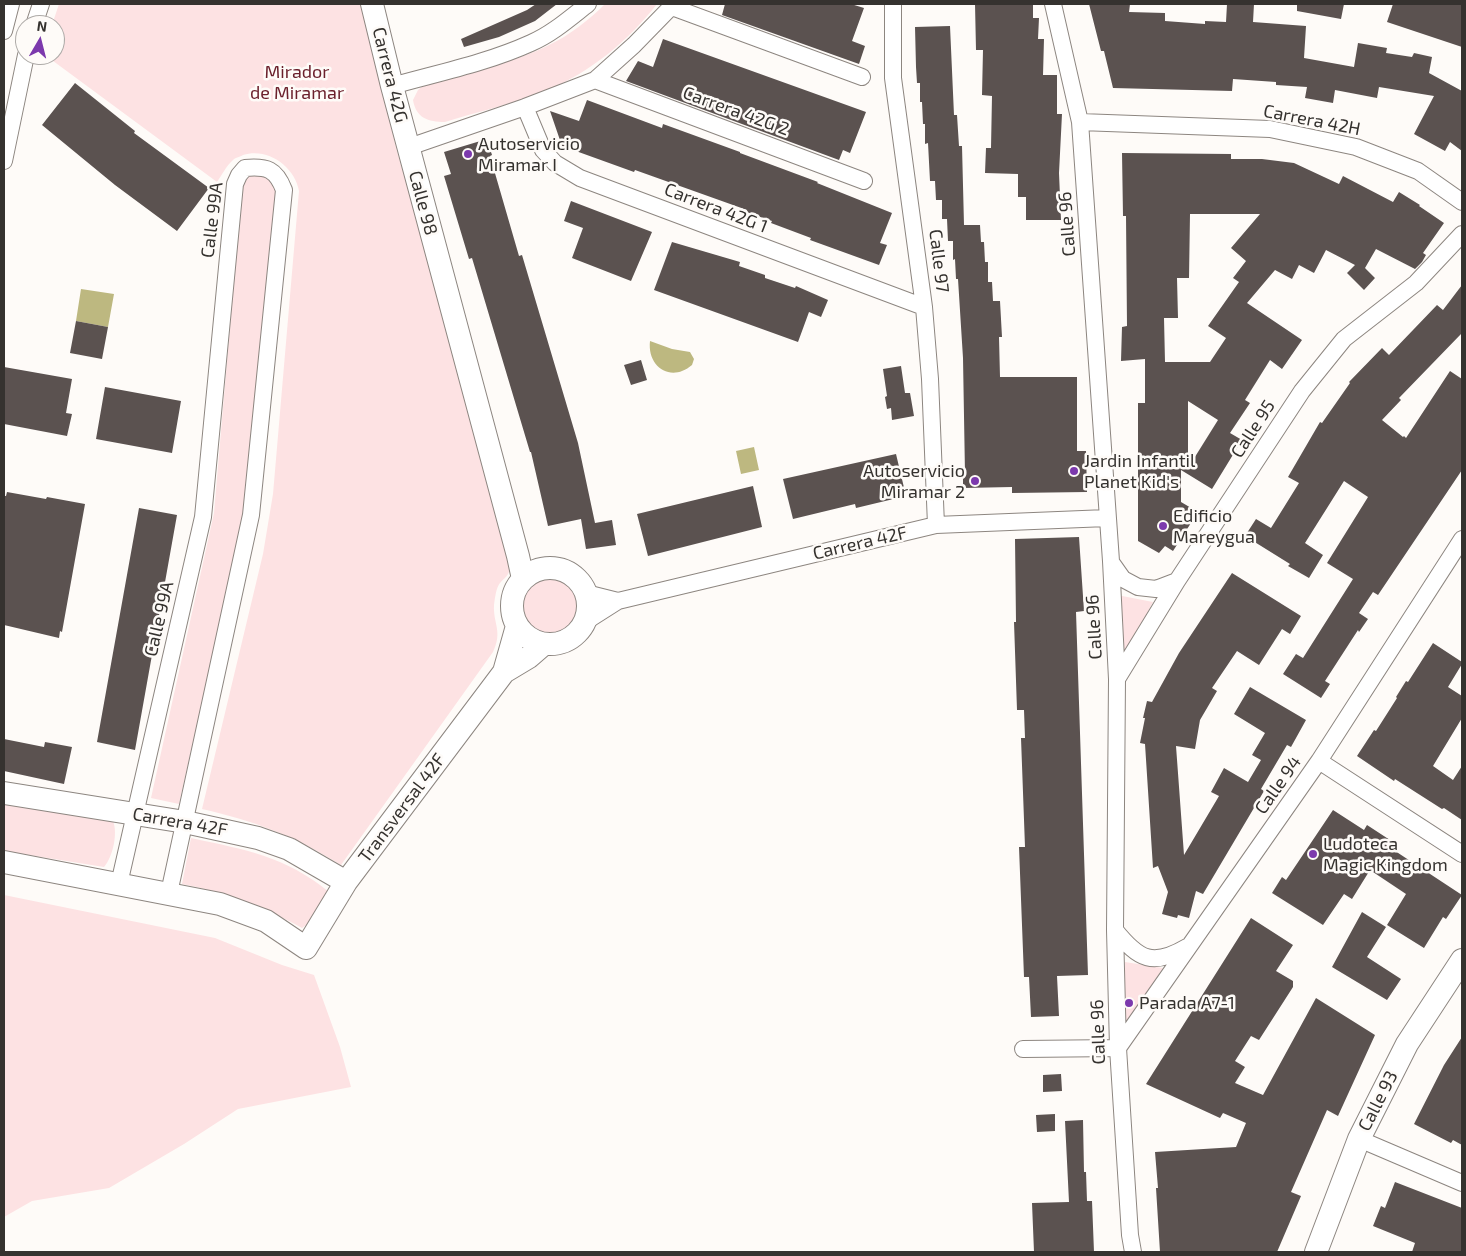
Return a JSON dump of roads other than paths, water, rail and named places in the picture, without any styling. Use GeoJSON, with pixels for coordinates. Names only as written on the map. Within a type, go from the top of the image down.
{"type":"FeatureCollection","features":[{"type":"Feature","properties":{"kind":"street"},"geometry":{"type":"LineString","coordinates":[[4,31],[11,4]]}},
{"type":"Feature","properties":{"kind":"street","name":"Carrera 42G"},"geometry":{"type":"LineString","coordinates":[[372,4],[408,147]]}},
{"type":"Feature","properties":{"kind":"street"},"geometry":{"type":"LineString","coordinates":[[392,86],[504,53],[533,42],[562,25],[588,4]]}},
{"type":"Feature","properties":{"kind":"street","name":"Calle 97"},"geometry":{"type":"LineString","coordinates":[[894,4],[893,78],[924,307],[930,379],[936,524]]}},
{"type":"Feature","properties":{"kind":"street","name":"Calle 96"},"geometry":{"type":"LineString","coordinates":[[1053,4],[1080,122],[1110,562],[1117,679],[1116,930],[1118,1048],[1130,1235],[1133,1252]]}},
{"type":"Feature","properties":{"kind":"street"},"geometry":{"type":"LineString","coordinates":[[673,6],[862,77]]}},
{"type":"Feature","properties":{"kind":"street","name":"Calle 98"},"geometry":{"type":"LineString","coordinates":[[532,574],[518,556],[408,147],[525,107],[595,80],[673,6]]}},
{"type":"Feature","properties":{"kind":"street"},"geometry":{"type":"LineString","coordinates":[[4,161],[24,65]]}},
{"type":"Feature","properties":{"kind":"street","name":"Carrera 42G 2"},"geometry":{"type":"LineString","coordinates":[[595,80],[864,181]]}},
{"type":"Feature","properties":{"kind":"street","name":"Carrera 42G 1"},"geometry":{"type":"LineString","coordinates":[[525,107],[543,150],[555,163],[580,178],[924,307]]}},
{"type":"Feature","properties":{"kind":"street","name":"Carrera 42H"},"geometry":{"type":"LineString","coordinates":[[1080,122],[1270,129],[1337,143],[1356,147],[1418,171],[1462,202]]}},
{"type":"Feature","properties":{"kind":"street","name":"Calle 99A"},"geometry":{"type":"LineString","coordinates":[[119,884],[203,517],[234,184],[246,168],[266,168],[279,178],[284,190],[251,515],[169,893]]}},
{"type":"Feature","properties":{"kind":"street","name":"Calle 95"},"geometry":{"type":"LineString","coordinates":[[1117,679],[1177,581],[1302,391],[1344,339],[1416,283],[1462,234]]}},
{"type":"Feature","properties":{"kind":"street","name":"Carrera 42F"},"geometry":{"type":"LineString","coordinates":[[585,622],[618,601],[936,524],[1107,518]]}},
{"type":"Feature","properties":{"kind":"street","name":"Calle 94"},"geometry":{"type":"LineString","coordinates":[[1118,1048],[1319,761],[1462,540]]}},
{"type":"Feature","properties":{"kind":"street"},"geometry":{"type":"LineString","coordinates":[[1110,562],[1123,579],[1138,587],[1156,589],[1177,581]]}},
{"type":"Feature","properties":{"kind":"street"},"geometry":{"type":"LineString","coordinates":[[555,568],[566,571],[578,580],[586,593],[589,610],[585,622],[572,638],[560,643],[544,644],[528,638],[517,626],[512,603],[516,588],[532,574],[555,568]]}},
{"type":"Feature","properties":{"kind":"street","name":"Carrera 42F"},"geometry":{"type":"LineString","coordinates":[[586,593],[618,601]]}},
{"type":"Feature","properties":{"kind":"street","name":"Transversal 42F"},"geometry":{"type":"LineString","coordinates":[[169,893],[220,904],[266,921],[306,948],[346,882],[504,672],[517,626]]}},
{"type":"Feature","properties":{"kind":"street","name":"Transversal 42F"},"geometry":{"type":"LineString","coordinates":[[504,672],[529,658],[544,644]]}},
{"type":"Feature","properties":{"kind":"street"},"geometry":{"type":"LineString","coordinates":[[1319,761],[1462,854]]}},
{"type":"Feature","properties":{"kind":"street","name":"Carrera 42F"},"geometry":{"type":"LineString","coordinates":[[4,793],[134,813],[251,836],[289,849],[346,882]]}},
{"type":"Feature","properties":{"kind":"street"},"geometry":{"type":"LineString","coordinates":[[4,862],[169,893]]}},
{"type":"Feature","properties":{"kind":"street"},"geometry":{"type":"LineString","coordinates":[[1116,930],[1134,950],[1153,958],[1161,959],[1171,956],[1189,946]]}},
{"type":"Feature","properties":{"kind":"street","name":"Calle 93"},"geometry":{"type":"LineString","coordinates":[[1316,1252],[1359,1139],[1407,1044],[1462,960]]}},
{"type":"Feature","properties":{"kind":"street"},"geometry":{"type":"LineString","coordinates":[[1023,1049],[1118,1048]]}},
{"type":"Feature","properties":{"kind":"street"},"geometry":{"type":"LineString","coordinates":[[1359,1139],[1462,1182]]}},
{"type":"Feature","properties":{"kind":"place","name":"Autoservicio Miramar I"},"geometry":{"type":"Point","coordinates":[468,154]}},
{"type":"Feature","properties":{"kind":"place","name":"Jardin Infantil Planet Kid's"},"geometry":{"type":"Point","coordinates":[1074,471]}},
{"type":"Feature","properties":{"kind":"place","name":"Autoservicio Miramar 2"},"geometry":{"type":"Point","coordinates":[975,481]}},
{"type":"Feature","properties":{"kind":"place","name":"Edificio Mareygua"},"geometry":{"type":"Point","coordinates":[1163,526]}},
{"type":"Feature","properties":{"kind":"place","name":"Ludoteca Magic Kingdom"},"geometry":{"type":"Point","coordinates":[1313,854]}},
{"type":"Feature","properties":{"kind":"place","name":"Parada A7-1"},"geometry":{"type":"Point","coordinates":[1129,1003]}},
{"type":"Feature","properties":{"kind":"park label","name":"Mirador de Miramar"},"geometry":{"type":"Point","coordinates":[297,82]}}]}
